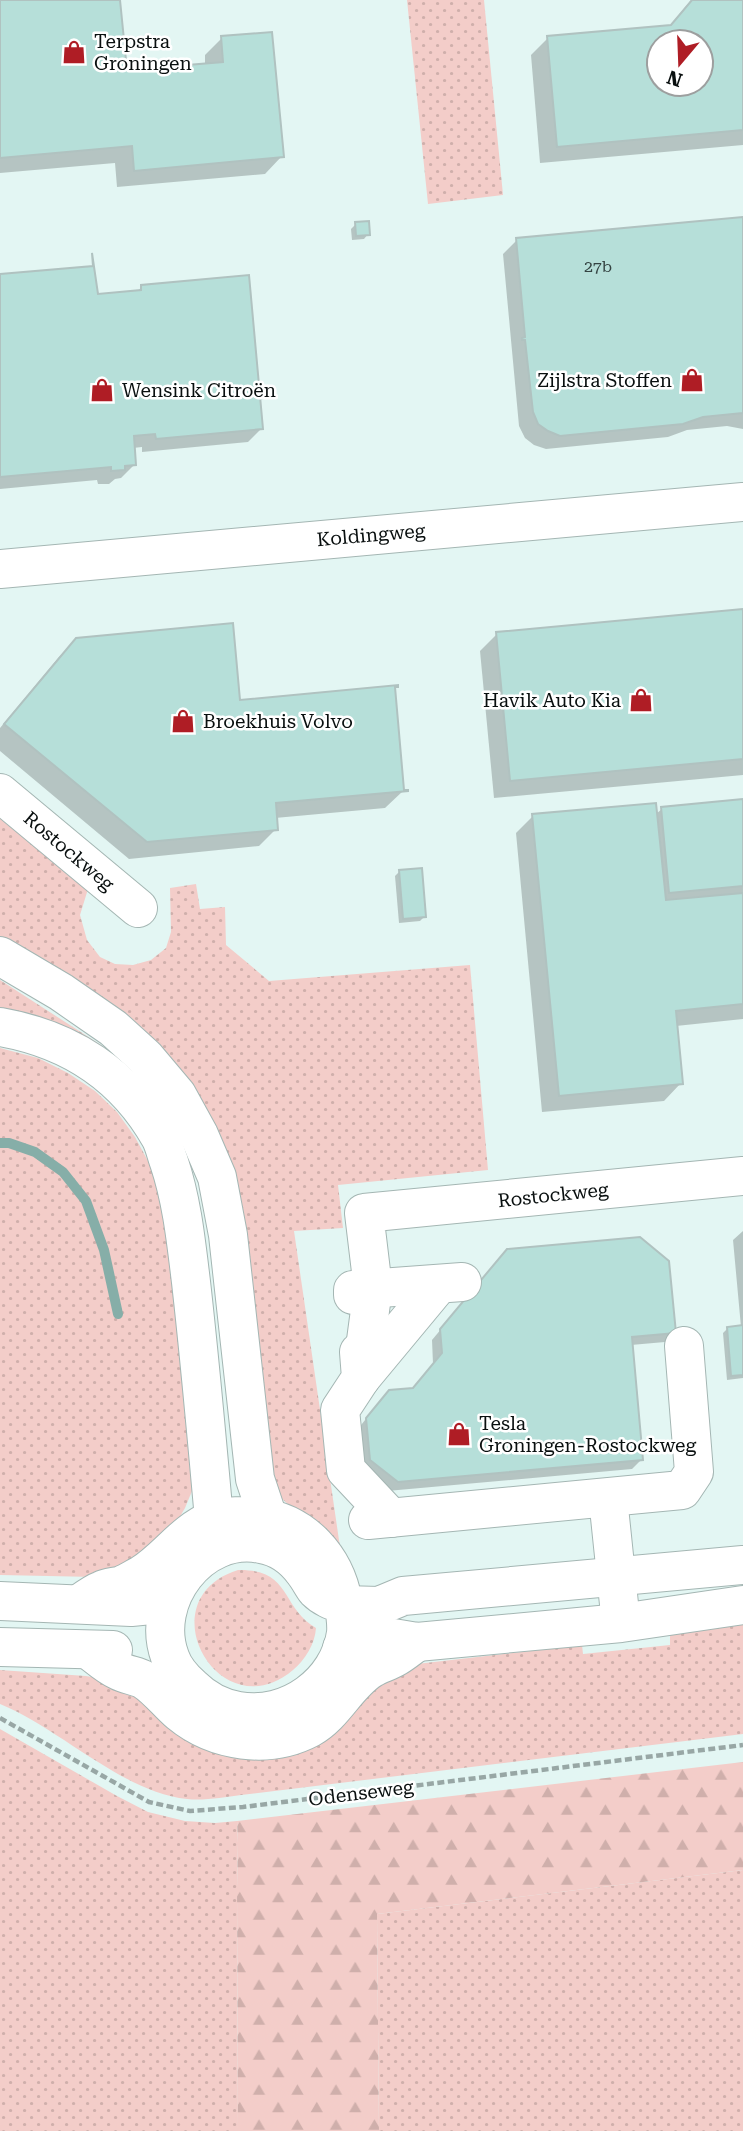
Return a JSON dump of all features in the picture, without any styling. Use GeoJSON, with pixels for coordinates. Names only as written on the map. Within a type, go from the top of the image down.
{"type":"FeatureCollection","features":[{"type":"Feature","properties":{"kind":"main road","name":"Koldingweg"},"geometry":{"type":"LineString","coordinates":[[0,569],[743,502]]}},
{"type":"Feature","properties":{"kind":"main road","name":"Rostockweg"},"geometry":{"type":"LineString","coordinates":[[0,793],[138,908]]}},
{"type":"Feature","properties":{"kind":"main road"},"geometry":{"type":"LineString","coordinates":[[0,956],[61,992],[113,1028],[137,1050],[177,1095],[199,1135],[217,1177],[228,1235],[255,1479],[268,1518]]}},
{"type":"Feature","properties":{"kind":"main road"},"geometry":{"type":"LineString","coordinates":[[0,1027],[38,1035],[58,1043],[102,1068],[138,1104],[161,1139],[175,1179],[185,1233],[205,1405],[215,1534],[172,1594],[165,1628],[170,1658],[181,1677],[197,1693],[216,1704],[238,1711],[260,1713],[282,1709],[302,1699],[320,1685],[333,1668],[346,1633],[341,1592],[324,1554],[315,1543],[284,1523],[252,1516],[215,1534],[188,1534],[143,1574],[121,1585],[102,1589],[79,1604]]}},
{"type":"Feature","properties":{"kind":"main road","name":"Rostockweg"},"geometry":{"type":"LineString","coordinates":[[359,1283],[364,1213],[743,1176]]}},
{"type":"Feature","properties":{"kind":"main road"},"geometry":{"type":"LineString","coordinates":[[361,1378],[359,1283],[451,1283],[361,1378],[340,1410],[346,1471],[379,1519],[608,1499],[682,1490],[694,1472],[684,1346]]}},
{"type":"Feature","properties":{"kind":"main road"},"geometry":{"type":"LineString","coordinates":[[608,1499],[621,1623]]}},
{"type":"Feature","properties":{"kind":"main road"},"geometry":{"type":"LineString","coordinates":[[215,1534],[229,1544],[264,1544],[283,1552],[296,1562],[316,1590],[328,1600],[341,1592],[377,1586],[403,1596],[743,1566]]}},
{"type":"Feature","properties":{"kind":"main road"},"geometry":{"type":"LineString","coordinates":[[0,1601],[131,1607],[151,1605],[172,1594]]}},
{"type":"Feature","properties":{"kind":"main road"},"geometry":{"type":"LineString","coordinates":[[342,1648],[393,1638],[417,1642],[621,1623],[743,1605]]}},
{"type":"Feature","properties":{"kind":"main road"},"geometry":{"type":"LineString","coordinates":[[89,1650],[118,1671],[145,1681],[182,1715],[200,1727],[242,1740],[266,1740],[310,1728],[326,1717],[342,1696],[371,1668],[395,1658],[417,1642]]}},
{"type":"Feature","properties":{"kind":"main road"},"geometry":{"type":"LineString","coordinates":[[0,1647],[122,1650],[170,1658]]}},
{"type":"Feature","properties":{"kind":"path","name":"Odenseweg"},"geometry":{"type":"LineString","coordinates":[[0,1718],[149,1801],[190,1811],[743,1745]]}},
{"type":"Feature","properties":{"kind":"green space"},"geometry":{"type":"Polygon","coordinates":[[[407,0],[484,0],[503,195],[428,204],[407,0]]]}},
{"type":"Feature","properties":{"kind":"green space"},"geometry":{"type":"Polygon","coordinates":[[[0,817],[88,889],[80,915],[87,940],[100,957],[115,964],[133,965],[151,960],[166,948],[171,932],[170,888],[196,884],[200,909],[225,907],[226,945],[269,981],[470,965],[488,1170],[338,1185],[343,1228],[294,1231],[341,1554],[278,1495],[272,1481],[228,1166],[0,937],[0,817]]]}},
{"type":"Feature","properties":{"kind":"green space"},"geometry":{"type":"Polygon","coordinates":[[[0,980],[104,1047],[99,1052],[0,1018],[0,980]]]}},
{"type":"Feature","properties":{"kind":"green space"},"geometry":{"type":"Polygon","coordinates":[[[0,1048],[38,1058],[95,1091],[117,1112],[135,1137],[161,1185],[192,1491],[175,1525],[135,1564],[95,1577],[0,1575],[0,1048]]]}},
{"type":"Feature","properties":{"kind":"green space"},"geometry":{"type":"Polygon","coordinates":[[[238,1570],[255,1571],[277,1582],[296,1610],[316,1628],[309,1651],[302,1661],[293,1670],[266,1685],[240,1685],[219,1673],[203,1654],[195,1631],[197,1607],[211,1585],[238,1570]]]}},
{"type":"Feature","properties":{"kind":"green space"},"geometry":{"type":"Polygon","coordinates":[[[743,1619],[743,1734],[200,1800],[163,1794],[139,1785],[46,1728],[0,1704],[0,1670],[86,1676],[114,1681],[159,1712],[379,1678],[408,1665],[582,1645],[583,1654],[670,1645],[670,1634],[743,1619]]]}},
{"type":"Feature","properties":{"kind":"green space"},"geometry":{"type":"Polygon","coordinates":[[[0,1729],[148,1812],[185,1821],[237,1821],[238,2131],[0,2131],[0,1729]]]}},
{"type":"Feature","properties":{"kind":"green space"},"geometry":{"type":"Polygon","coordinates":[[[743,1762],[743,1870],[377,1914],[379,2131],[238,2131],[237,1821],[743,1762]]]}},
{"type":"Feature","properties":{"kind":"green space"},"geometry":{"type":"Polygon","coordinates":[[[743,1870],[743,2131],[379,2131],[377,1914],[743,1870]]]}},
{"type":"Feature","properties":{"kind":"building"},"geometry":{"type":"Polygon","coordinates":[[[0,0],[120,0],[127,70],[223,62],[221,36],[272,32],[284,157],[134,171],[132,146],[0,158],[0,0]]]}},
{"type":"Feature","properties":{"kind":"building"},"geometry":{"type":"Polygon","coordinates":[[[692,0],[743,0],[743,130],[557,147],[547,36],[671,25],[692,0]]]}},
{"type":"Feature","properties":{"kind":"building"},"geometry":{"type":"Polygon","coordinates":[[[743,217],[743,413],[703,417],[683,424],[560,436],[538,424],[533,412],[525,340],[522,340],[525,337],[516,238],[743,217]]]}},
{"type":"Feature","properties":{"kind":"building"},"geometry":{"type":"Polygon","coordinates":[[[369,221],[370,235],[356,236],[355,222],[369,221]]]}},
{"type":"Feature","properties":{"kind":"building"},"geometry":{"type":"Polygon","coordinates":[[[92,253],[98,294],[141,290],[141,285],[249,275],[263,429],[156,439],[155,434],[134,436],[136,465],[125,466],[125,470],[111,471],[111,467],[0,477],[0,274],[93,266],[92,253]]]}},
{"type":"Feature","properties":{"kind":"building"},"geometry":{"type":"Polygon","coordinates":[[[743,609],[743,759],[510,781],[496,632],[743,609]]]}},
{"type":"Feature","properties":{"kind":"building"},"geometry":{"type":"Polygon","coordinates":[[[233,623],[240,700],[398,685],[395,687],[404,790],[408,791],[276,803],[278,830],[147,842],[4,724],[76,638],[233,623]]]}},
{"type":"Feature","properties":{"kind":"building"},"geometry":{"type":"Polygon","coordinates":[[[743,799],[743,886],[669,893],[661,807],[743,799]]]}},
{"type":"Feature","properties":{"kind":"building"},"geometry":{"type":"Polygon","coordinates":[[[656,803],[666,900],[743,893],[743,1004],[676,1011],[683,1084],[559,1096],[532,814],[656,803]]]}},
{"type":"Feature","properties":{"kind":"building"},"geometry":{"type":"Polygon","coordinates":[[[422,868],[426,917],[403,919],[399,870],[422,868]]]}},
{"type":"Feature","properties":{"kind":"building"},"geometry":{"type":"Polygon","coordinates":[[[640,1237],[669,1261],[676,1333],[632,1337],[643,1460],[398,1482],[370,1460],[366,1418],[389,1390],[413,1388],[442,1353],[440,1329],[507,1249],[640,1237]]]}},
{"type":"Feature","properties":{"kind":"building"},"geometry":{"type":"Polygon","coordinates":[[[743,1325],[743,1375],[731,1376],[727,1327],[743,1325]]]}},
{"type":"Feature","properties":{"kind":"waterway"},"geometry":{"type":"LineString","coordinates":[[0,1143],[9,1143],[35,1152],[63,1172],[86,1201],[104,1250],[118,1314]]}},
{"type":"Feature","properties":{"kind":"place","name":"Terpstra Groningen"},"geometry":{"type":"Point","coordinates":[74,52]}},
{"type":"Feature","properties":{"kind":"place","name":"Zijlstra Stoffen"},"geometry":{"type":"Point","coordinates":[692,380]}},
{"type":"Feature","properties":{"kind":"place","name":"Wensink Citroën"},"geometry":{"type":"Point","coordinates":[102,390]}},
{"type":"Feature","properties":{"kind":"place","name":"Havik Auto Kia"},"geometry":{"type":"Point","coordinates":[641,700]}},
{"type":"Feature","properties":{"kind":"place","name":"Broekhuis Volvo"},"geometry":{"type":"Point","coordinates":[183,721]}},
{"type":"Feature","properties":{"kind":"place","name":"Tesla Groningen-Rostockweg"},"geometry":{"type":"Point","coordinates":[459,1434]}}]}
